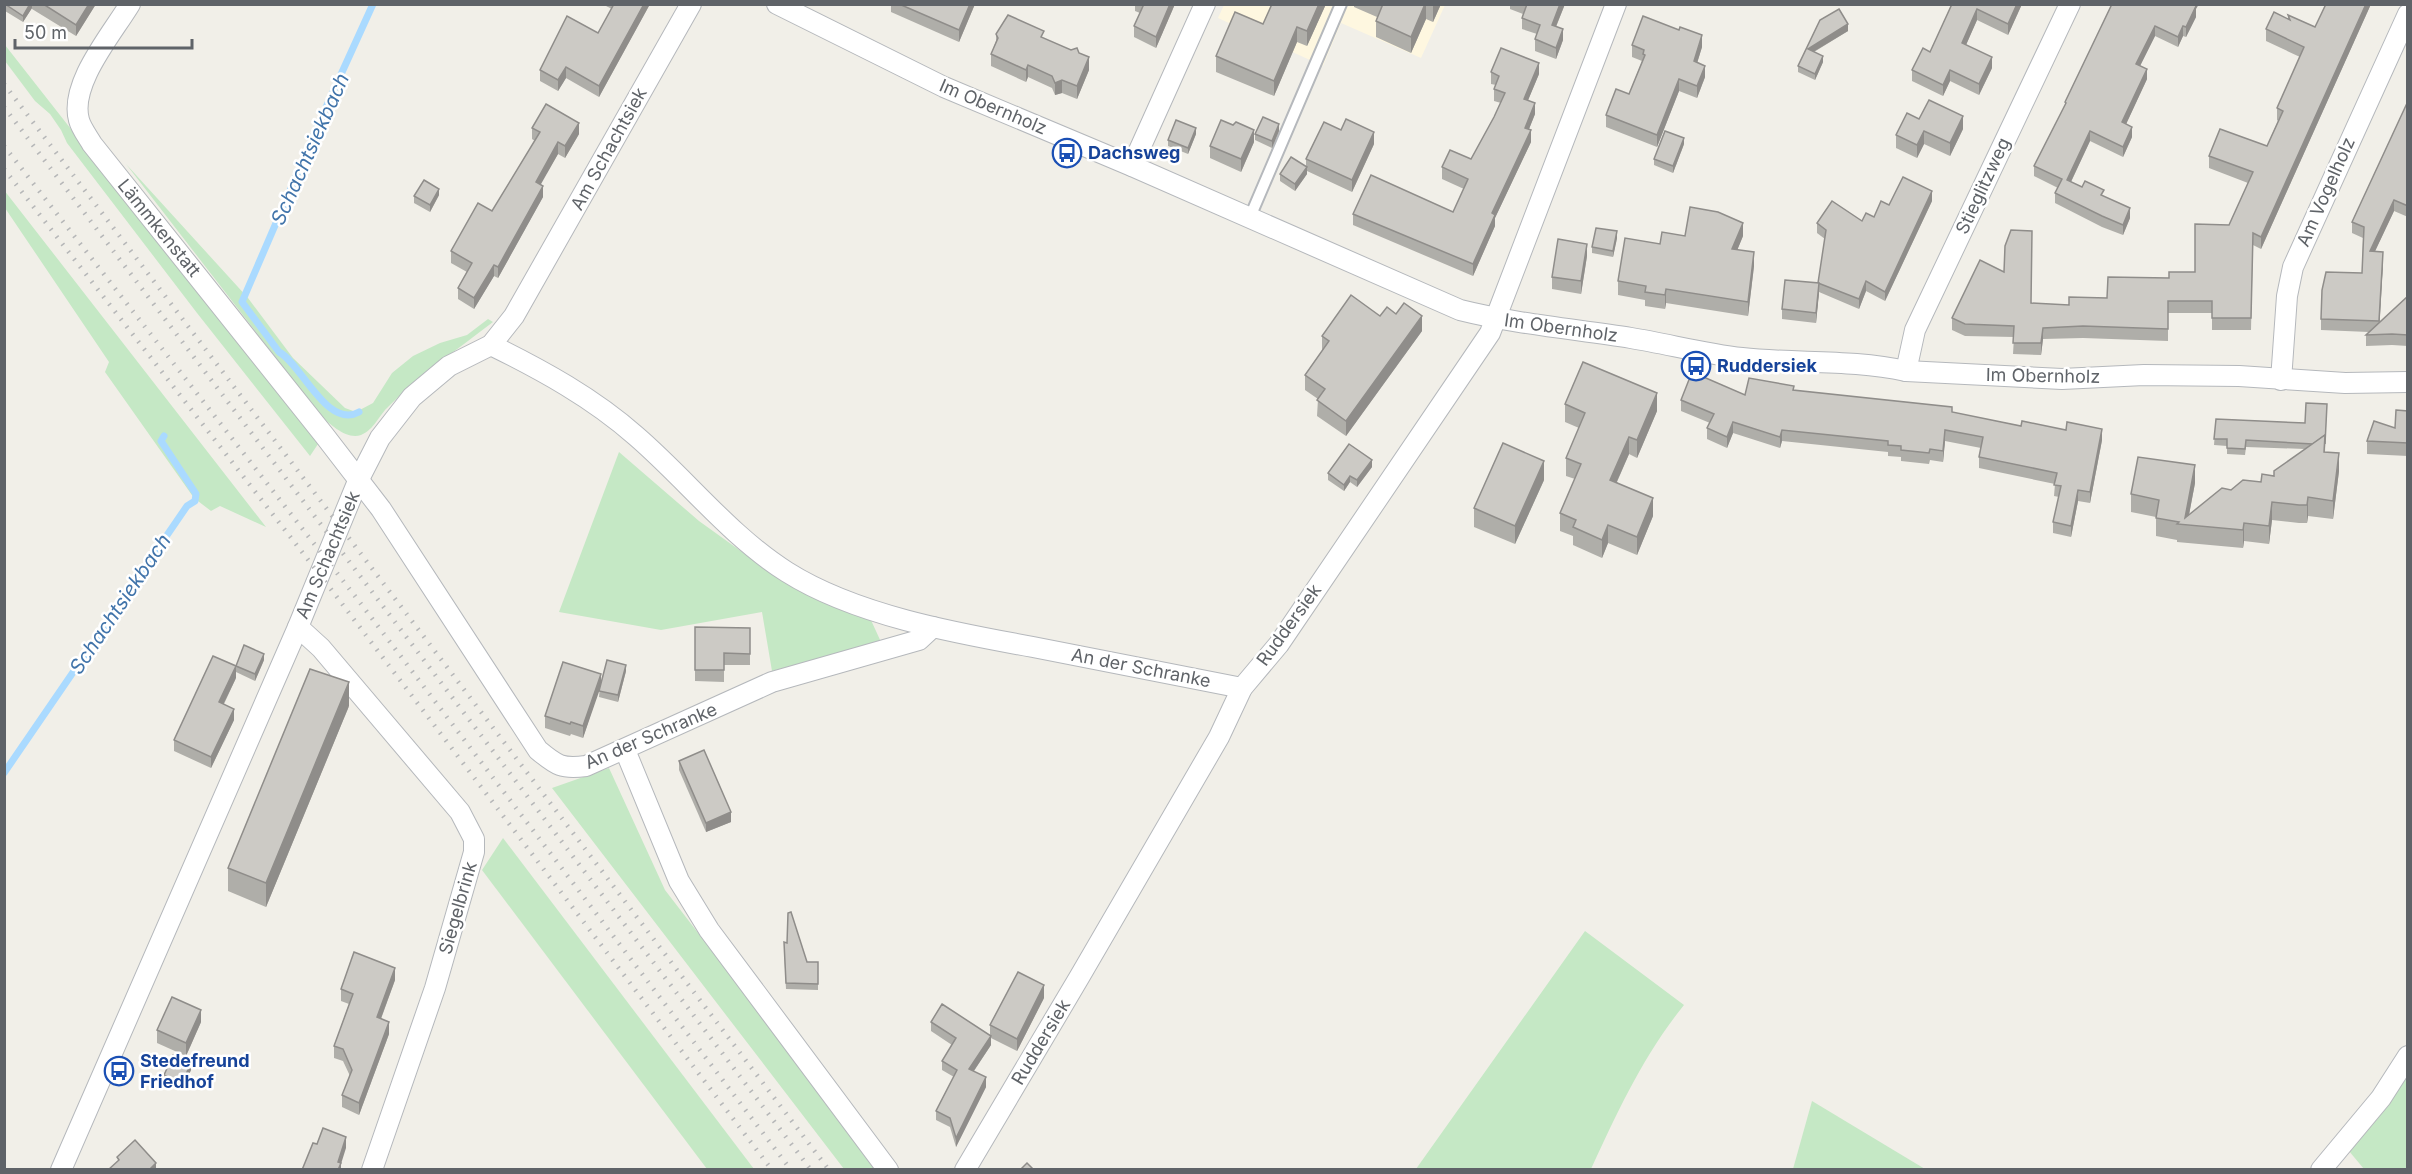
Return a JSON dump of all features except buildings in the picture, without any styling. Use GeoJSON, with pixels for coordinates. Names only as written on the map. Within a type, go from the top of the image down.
{"type":"FeatureCollection","features":[{"type":"Feature","properties":{"kind":"street","name":"Lämmkenstatt"},"geometry":{"type":"LineString","coordinates":[[130,4],[83,79],[77,101],[79,121],[92,144],[324,435],[358,481]]}},
{"type":"Feature","properties":{"kind":"street","name":"Am Schachtsiek"},"geometry":{"type":"LineString","coordinates":[[61,1170],[298,627],[358,481],[380,438],[412,397],[449,366],[490,345],[514,316],[691,4]]}},
{"type":"Feature","properties":{"kind":"street","name":"Im Obernholz"},"geometry":{"type":"LineString","coordinates":[[777,4],[944,87],[1132,166],[1460,310],[1496,319],[1655,342],[1712,355],[1745,359],[1882,366],[1906,371],[2062,379],[2144,375],[2239,376],[2345,383],[2408,382]]}},
{"type":"Feature","properties":{"kind":"street"},"geometry":{"type":"LineString","coordinates":[[1132,166],[1205,4]]}},
{"type":"Feature","properties":{"kind":"street","name":"Ruddersiek"},"geometry":{"type":"LineString","coordinates":[[964,1170],[1219,737],[1242,688],[1279,644],[1490,333],[1616,4]]}},
{"type":"Feature","properties":{"kind":"street","name":"Stieglitzweg"},"geometry":{"type":"LineString","coordinates":[[1906,371],[1915,330],[2070,4]]}},
{"type":"Feature","properties":{"kind":"street","name":"Am Vogelholz"},"geometry":{"type":"LineString","coordinates":[[2281,380],[2287,296],[2293,267],[2408,14]]}},
{"type":"Feature","properties":{"kind":"street","name":"An der Schranke"},"geometry":{"type":"LineString","coordinates":[[490,345],[572,388],[635,435],[709,507],[759,551],[788,572],[825,592],[880,612],[933,627],[1242,688]]}},
{"type":"Feature","properties":{"kind":"street","name":"An der Schranke"},"geometry":{"type":"LineString","coordinates":[[358,481],[381,510],[538,750],[553,763],[566,768],[586,766],[625,750],[772,682],[919,640],[933,627]]}},
{"type":"Feature","properties":{"kind":"street","name":"Siegelbrink"},"geometry":{"type":"LineString","coordinates":[[298,627],[321,648],[460,812],[474,839],[474,852],[435,988],[372,1170]]}},
{"type":"Feature","properties":{"kind":"street"},"geometry":{"type":"LineString","coordinates":[[625,750],[679,881],[709,930],[888,1170]]}},
{"type":"Feature","properties":{"kind":"street"},"geometry":{"type":"LineString","coordinates":[[2320,1170],[2381,1098],[2408,1056]]}},
{"type":"Feature","properties":{"kind":"lane"},"geometry":{"type":"LineString","coordinates":[[1250,217],[1341,4]]}},
{"type":"Feature","properties":{"kind":"shaded area"},"geometry":{"type":"Polygon","coordinates":[[[1224,5],[1445,5],[1421,58],[1341,23],[1323,66],[1218,18],[1224,5]]]}},
{"type":"Feature","properties":{"kind":"green space"},"geometry":{"type":"Polygon","coordinates":[[[5,45],[318,444],[310,456],[67,143],[50,114],[35,101],[5,61],[5,45]]]}},
{"type":"Feature","properties":{"kind":"green space"},"geometry":{"type":"Polygon","coordinates":[[[126,164],[248,298],[293,358],[345,408],[356,412],[373,403],[392,373],[413,356],[440,343],[467,335],[488,319],[493,322],[413,384],[385,410],[366,432],[356,436],[345,434],[321,416],[126,164]]]}},
{"type":"Feature","properties":{"kind":"green space"},"geometry":{"type":"Polygon","coordinates":[[[4,190],[266,527],[220,506],[211,511],[194,498],[105,372],[109,362],[5,208],[4,190]]]}},
{"type":"Feature","properties":{"kind":"green space"},"geometry":{"type":"Polygon","coordinates":[[[619,452],[699,521],[774,575],[817,599],[870,618],[881,642],[772,671],[762,612],[661,630],[559,612],[619,452]]]}},
{"type":"Feature","properties":{"kind":"green space"},"geometry":{"type":"Polygon","coordinates":[[[609,768],[665,890],[880,1169],[844,1169],[552,788],[609,768]]]}},
{"type":"Feature","properties":{"kind":"green space"},"geometry":{"type":"Polygon","coordinates":[[[503,838],[754,1169],[707,1169],[482,870],[503,838]]]}},
{"type":"Feature","properties":{"kind":"green space"},"geometry":{"type":"Polygon","coordinates":[[[1585,931],[1684,1005],[1644,1064],[1621,1105],[1591,1169],[1416,1169],[1585,931]]]}},
{"type":"Feature","properties":{"kind":"green space"},"geometry":{"type":"Polygon","coordinates":[[[2407,1070],[2407,1169],[2364,1169],[2349,1151],[2407,1070]]]}},
{"type":"Feature","properties":{"kind":"green space"},"geometry":{"type":"Polygon","coordinates":[[[1812,1101],[1925,1169],[1793,1169],[1812,1101]]]}},
{"type":"Feature","properties":{"kind":"waterway","name":"Schachtsiekbach"},"geometry":{"type":"LineString","coordinates":[[359,412],[347,415],[336,412],[325,404],[287,358],[279,352],[242,302],[373,4]]}},
{"type":"Feature","properties":{"kind":"waterway","name":"Schachtsiekbach"},"geometry":{"type":"LineString","coordinates":[[4,773],[187,506],[195,501],[196,494],[161,441],[164,436]]}},
{"type":"Feature","properties":{"kind":"railway"},"geometry":{"type":"LineString","coordinates":[[4,84],[829,1170]]}},
{"type":"Feature","properties":{"kind":"railway"},"geometry":{"type":"LineString","coordinates":[[4,107],[811,1170]]}},
{"type":"Feature","properties":{"kind":"railway"},"geometry":{"type":"LineString","coordinates":[[4,146],[358,600],[791,1170]]}},
{"type":"Feature","properties":{"kind":"railway"},"geometry":{"type":"LineString","coordinates":[[4,169],[327,584],[772,1170]]}},
{"type":"Feature","properties":{"kind":"place","name":"Dachsweg"},"geometry":{"type":"Point","coordinates":[1067,153]}},
{"type":"Feature","properties":{"kind":"place","name":"Ruddersiek"},"geometry":{"type":"Point","coordinates":[1696,366]}},
{"type":"Feature","properties":{"kind":"place","name":"Stedefreund Friedhof"},"geometry":{"type":"Point","coordinates":[119,1071]}}]}
